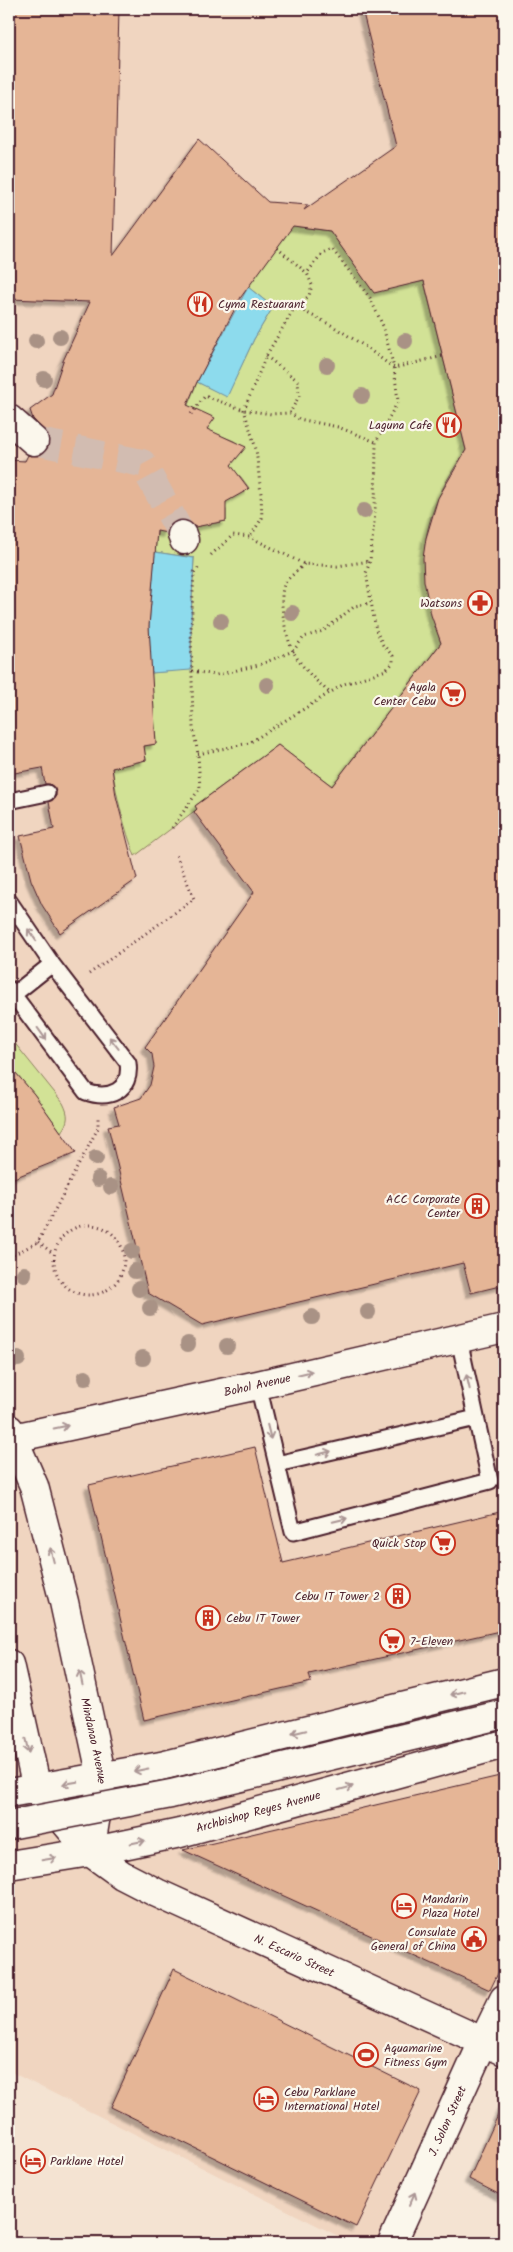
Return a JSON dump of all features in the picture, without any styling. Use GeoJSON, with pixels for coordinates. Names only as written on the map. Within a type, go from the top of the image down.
{"type":"FeatureCollection","features":[{"type":"Feature","properties":{"kind":"main road"},"geometry":{"type":"LineString","coordinates":[[9,420],[34,440]]}},
{"type":"Feature","properties":{"kind":"main road","name":"Bohol Avenue"},"geometry":{"type":"LineString","coordinates":[[10,1435],[258,1385],[504,1328]]}},
{"type":"Feature","properties":{"kind":"main road","name":"Mindanao Avenue"},"geometry":{"type":"LineString","coordinates":[[10,1435],[34,1486],[64,1602],[102,1778],[90,1852]]}},
{"type":"Feature","properties":{"kind":"main road"},"geometry":{"type":"LineString","coordinates":[[9,1664],[38,1789],[90,1852]]}},
{"type":"Feature","properties":{"kind":"main road"},"geometry":{"type":"LineString","coordinates":[[9,1793],[161,1766],[504,1682]]}},
{"type":"Feature","properties":{"kind":"main road"},"geometry":{"type":"LineString","coordinates":[[9,1825],[171,1794],[504,1714]]}},
{"type":"Feature","properties":{"kind":"main road","name":"Archbishop Reyes Avenue"},"geometry":{"type":"LineString","coordinates":[[9,1865],[90,1852],[180,1833],[504,1744]]}},
{"type":"Feature","properties":{"kind":"main road","name":"N. Escario Street"},"geometry":{"type":"LineString","coordinates":[[90,1852],[122,1875],[156,1893],[493,2046]]}},
{"type":"Feature","properties":{"kind":"main road","name":"J. Solon Street"},"geometry":{"type":"LineString","coordinates":[[392,2243],[493,2046],[504,1999]]}},
{"type":"Feature","properties":{"kind":"lane"},"geometry":{"type":"LineString","coordinates":[[9,801],[47,793]]}},
{"type":"Feature","properties":{"kind":"lane"},"geometry":{"type":"LineString","coordinates":[[9,901],[52,964],[128,1063],[129,1074],[126,1083],[110,1095],[98,1096],[86,1092],[10,993],[52,964]]}},
{"type":"Feature","properties":{"kind":"lane"},"geometry":{"type":"LineString","coordinates":[[258,1385],[293,1532],[490,1481],[459,1339]]}},
{"type":"Feature","properties":{"kind":"lane"},"geometry":{"type":"LineString","coordinates":[[277,1464],[476,1418]]}},
{"type":"Feature","properties":{"kind":"path"},"geometry":{"type":"LineString","coordinates":[[250,537],[262,518],[261,494],[256,449],[244,410],[266,356],[295,307],[309,296],[312,285],[307,273],[277,248]]}},
{"type":"Feature","properties":{"kind":"path"},"geometry":{"type":"LineString","coordinates":[[198,754],[249,743],[344,684],[386,670],[393,663],[393,656],[383,645],[376,630],[366,573],[370,561],[376,494],[376,442],[398,401],[394,368],[383,326],[370,298],[332,249],[322,253],[307,273]]}},
{"type":"Feature","properties":{"kind":"path"},"geometry":{"type":"LineString","coordinates":[[295,307],[363,344],[394,368]]}},
{"type":"Feature","properties":{"kind":"path"},"geometry":{"type":"LineString","coordinates":[[266,356],[298,381],[299,396],[290,413]]}},
{"type":"Feature","properties":{"kind":"path"},"geometry":{"type":"LineString","coordinates":[[394,368],[444,356]]}},
{"type":"Feature","properties":{"kind":"path"},"geometry":{"type":"LineString","coordinates":[[191,414],[205,396],[244,410],[272,414],[290,413],[299,419],[338,427],[376,442]]}},
{"type":"Feature","properties":{"kind":"path"},"geometry":{"type":"LineString","coordinates":[[172,828],[200,788],[198,754],[193,728],[194,573],[203,561],[225,544],[230,536],[250,537],[304,564],[336,566],[370,561]]}},
{"type":"Feature","properties":{"kind":"path"},"geometry":{"type":"LineString","coordinates":[[304,564],[285,584],[282,594],[283,613],[293,651],[308,671],[330,692]]}},
{"type":"Feature","properties":{"kind":"path"},"geometry":{"type":"LineString","coordinates":[[192,671],[216,675],[236,672],[259,665],[293,651],[304,637],[323,631],[355,606],[371,603]]}},
{"type":"Feature","properties":{"kind":"path"},"geometry":{"type":"LineString","coordinates":[[89,975],[194,899],[175,852]]}},
{"type":"Feature","properties":{"kind":"path"},"geometry":{"type":"LineString","coordinates":[[9,1257],[38,1242],[98,1128],[98,1096]]}},
{"type":"Feature","properties":{"kind":"path"},"geometry":{"type":"LineString","coordinates":[[84,1224],[96,1224],[106,1229],[118,1240],[124,1256],[124,1267],[120,1278],[113,1286],[102,1293],[90,1295],[78,1293],[67,1287],[58,1278],[54,1266],[54,1254],[57,1243],[69,1231],[84,1224]]}},
{"type":"Feature","properties":{"kind":"path"},"geometry":{"type":"LineString","coordinates":[[38,1242],[54,1254]]}},
{"type":"Feature","properties":{"kind":"shaded area"},"geometry":{"type":"Polygon","coordinates":[[[9,9],[504,9],[504,1977],[502,1976],[376,2243],[352,2243],[9,2071],[9,9]]]}},
{"type":"Feature","properties":{"kind":"green space"},"geometry":{"type":"Polygon","coordinates":[[[279,224],[330,231],[374,292],[424,281],[466,450],[438,498],[425,543],[426,590],[441,643],[332,786],[278,745],[195,806],[197,809],[135,856],[121,813],[112,768],[146,760],[144,746],[156,744],[151,673],[191,669],[194,558],[155,552],[158,526],[173,534],[190,529],[188,522],[209,524],[226,521],[226,510],[221,499],[244,492],[249,488],[241,477],[228,467],[244,449],[234,441],[206,430],[184,415],[197,382],[227,396],[254,339],[273,307],[248,287],[288,232],[279,224]]]}},
{"type":"Feature","properties":{"kind":"green space"},"geometry":{"type":"Polygon","coordinates":[[[9,1036],[63,1103],[67,1118],[66,1125],[61,1132],[34,1094],[9,1065],[9,1036]]]}},
{"type":"Feature","properties":{"kind":"water"},"geometry":{"type":"Polygon","coordinates":[[[248,287],[273,307],[254,339],[227,397],[197,382],[248,287]]]}},
{"type":"Feature","properties":{"kind":"water"},"geometry":{"type":"Polygon","coordinates":[[[155,552],[194,558],[191,670],[151,673],[149,626],[155,552]]]}},
{"type":"Feature","properties":{"kind":"building","name":"Ayala Center Cebu"},"geometry":{"type":"Polygon","coordinates":[[[9,9],[119,9],[113,256],[199,139],[268,202],[308,205],[304,210],[396,146],[362,9],[504,9],[504,1285],[471,1293],[463,1263],[202,1325],[148,1293],[108,1126],[119,1124],[114,1107],[141,1098],[150,1085],[154,1067],[152,1054],[145,1047],[254,892],[194,812],[197,809],[195,806],[278,745],[332,786],[441,643],[431,615],[424,581],[423,558],[426,538],[438,498],[466,450],[424,281],[374,293],[330,231],[293,226],[241,297],[187,405],[215,418],[207,429],[246,447],[231,465],[249,489],[226,502],[226,521],[195,527],[185,520],[177,520],[170,525],[167,533],[157,531],[149,626],[156,744],[144,746],[146,760],[112,768],[116,796],[137,879],[60,933],[42,905],[31,880],[20,836],[54,829],[49,802],[56,796],[56,791],[50,784],[45,784],[42,768],[9,774],[9,542],[15,485],[9,485],[9,460],[25,461],[28,455],[39,456],[46,451],[49,444],[49,436],[33,419],[30,410],[52,394],[63,361],[90,302],[9,299],[9,9]]]}},
{"type":"Feature","properties":{"kind":"building"},"geometry":{"type":"Polygon","coordinates":[[[9,1065],[34,1094],[76,1153],[9,1180],[9,1065]]]}},
{"type":"Feature","properties":{"kind":"building","name":"Cebu IT Tower"},"geometry":{"type":"Polygon","coordinates":[[[255,1447],[283,1563],[504,1511],[504,1630],[309,1674],[311,1682],[144,1720],[89,1485],[255,1447]]]}},
{"type":"Feature","properties":{"kind":"building","name":"Mandarin Plaza Hotel"},"geometry":{"type":"Polygon","coordinates":[[[504,1775],[504,1961],[490,1990],[183,1850],[504,1775]]]}},
{"type":"Feature","properties":{"kind":"building","name":"Cebu Parklane International Hotel"},"geometry":{"type":"Polygon","coordinates":[[[174,1969],[421,2091],[356,2227],[111,2107],[174,1969]]]}},
{"type":"Feature","properties":{"kind":"building"},"geometry":{"type":"Polygon","coordinates":[[[504,2102],[504,2197],[469,2179],[504,2102]]]}},
{"type":"Feature","properties":{"kind":"tunnel"},"geometry":{"type":"LineString","coordinates":[[34,441],[142,463],[182,535]]}},
{"type":"Feature","properties":{"kind":"place","name":"Cyma Restuarant"},"geometry":{"type":"Point","coordinates":[200,304]}},
{"type":"Feature","properties":{"kind":"place","name":"Laguna Cafe"},"geometry":{"type":"Point","coordinates":[449,425]}},
{"type":"Feature","properties":{"kind":"place","name":"Watsons"},"geometry":{"type":"Point","coordinates":[480,603]}},
{"type":"Feature","properties":{"kind":"place","name":"Ayala Center Cebu"},"geometry":{"type":"Point","coordinates":[453,694]}},
{"type":"Feature","properties":{"kind":"place","name":"ACC Corporate Center"},"geometry":{"type":"Point","coordinates":[477,1206]}},
{"type":"Feature","properties":{"kind":"place","name":"Quick Stop"},"geometry":{"type":"Point","coordinates":[443,1543]}},
{"type":"Feature","properties":{"kind":"place","name":"Cebu IT Tower 2"},"geometry":{"type":"Point","coordinates":[398,1596]}},
{"type":"Feature","properties":{"kind":"place","name":"Cebu IT Tower"},"geometry":{"type":"Point","coordinates":[208,1618]}},
{"type":"Feature","properties":{"kind":"place","name":"7-Eleven"},"geometry":{"type":"Point","coordinates":[392,1641]}},
{"type":"Feature","properties":{"kind":"place","name":"Mandarin Plaza Hotel"},"geometry":{"type":"Point","coordinates":[404,1906]}},
{"type":"Feature","properties":{"kind":"place","name":"Consulate General of China"},"geometry":{"type":"Point","coordinates":[474,1939]}},
{"type":"Feature","properties":{"kind":"place","name":"Aquamarine Fitness Gym"},"geometry":{"type":"Point","coordinates":[366,2055]}},
{"type":"Feature","properties":{"kind":"place","name":"Cebu Parklane International Hotel"},"geometry":{"type":"Point","coordinates":[266,2099]}},
{"type":"Feature","properties":{"kind":"place","name":"Parklane Hotel"},"geometry":{"type":"Point","coordinates":[33,2161]}}]}
